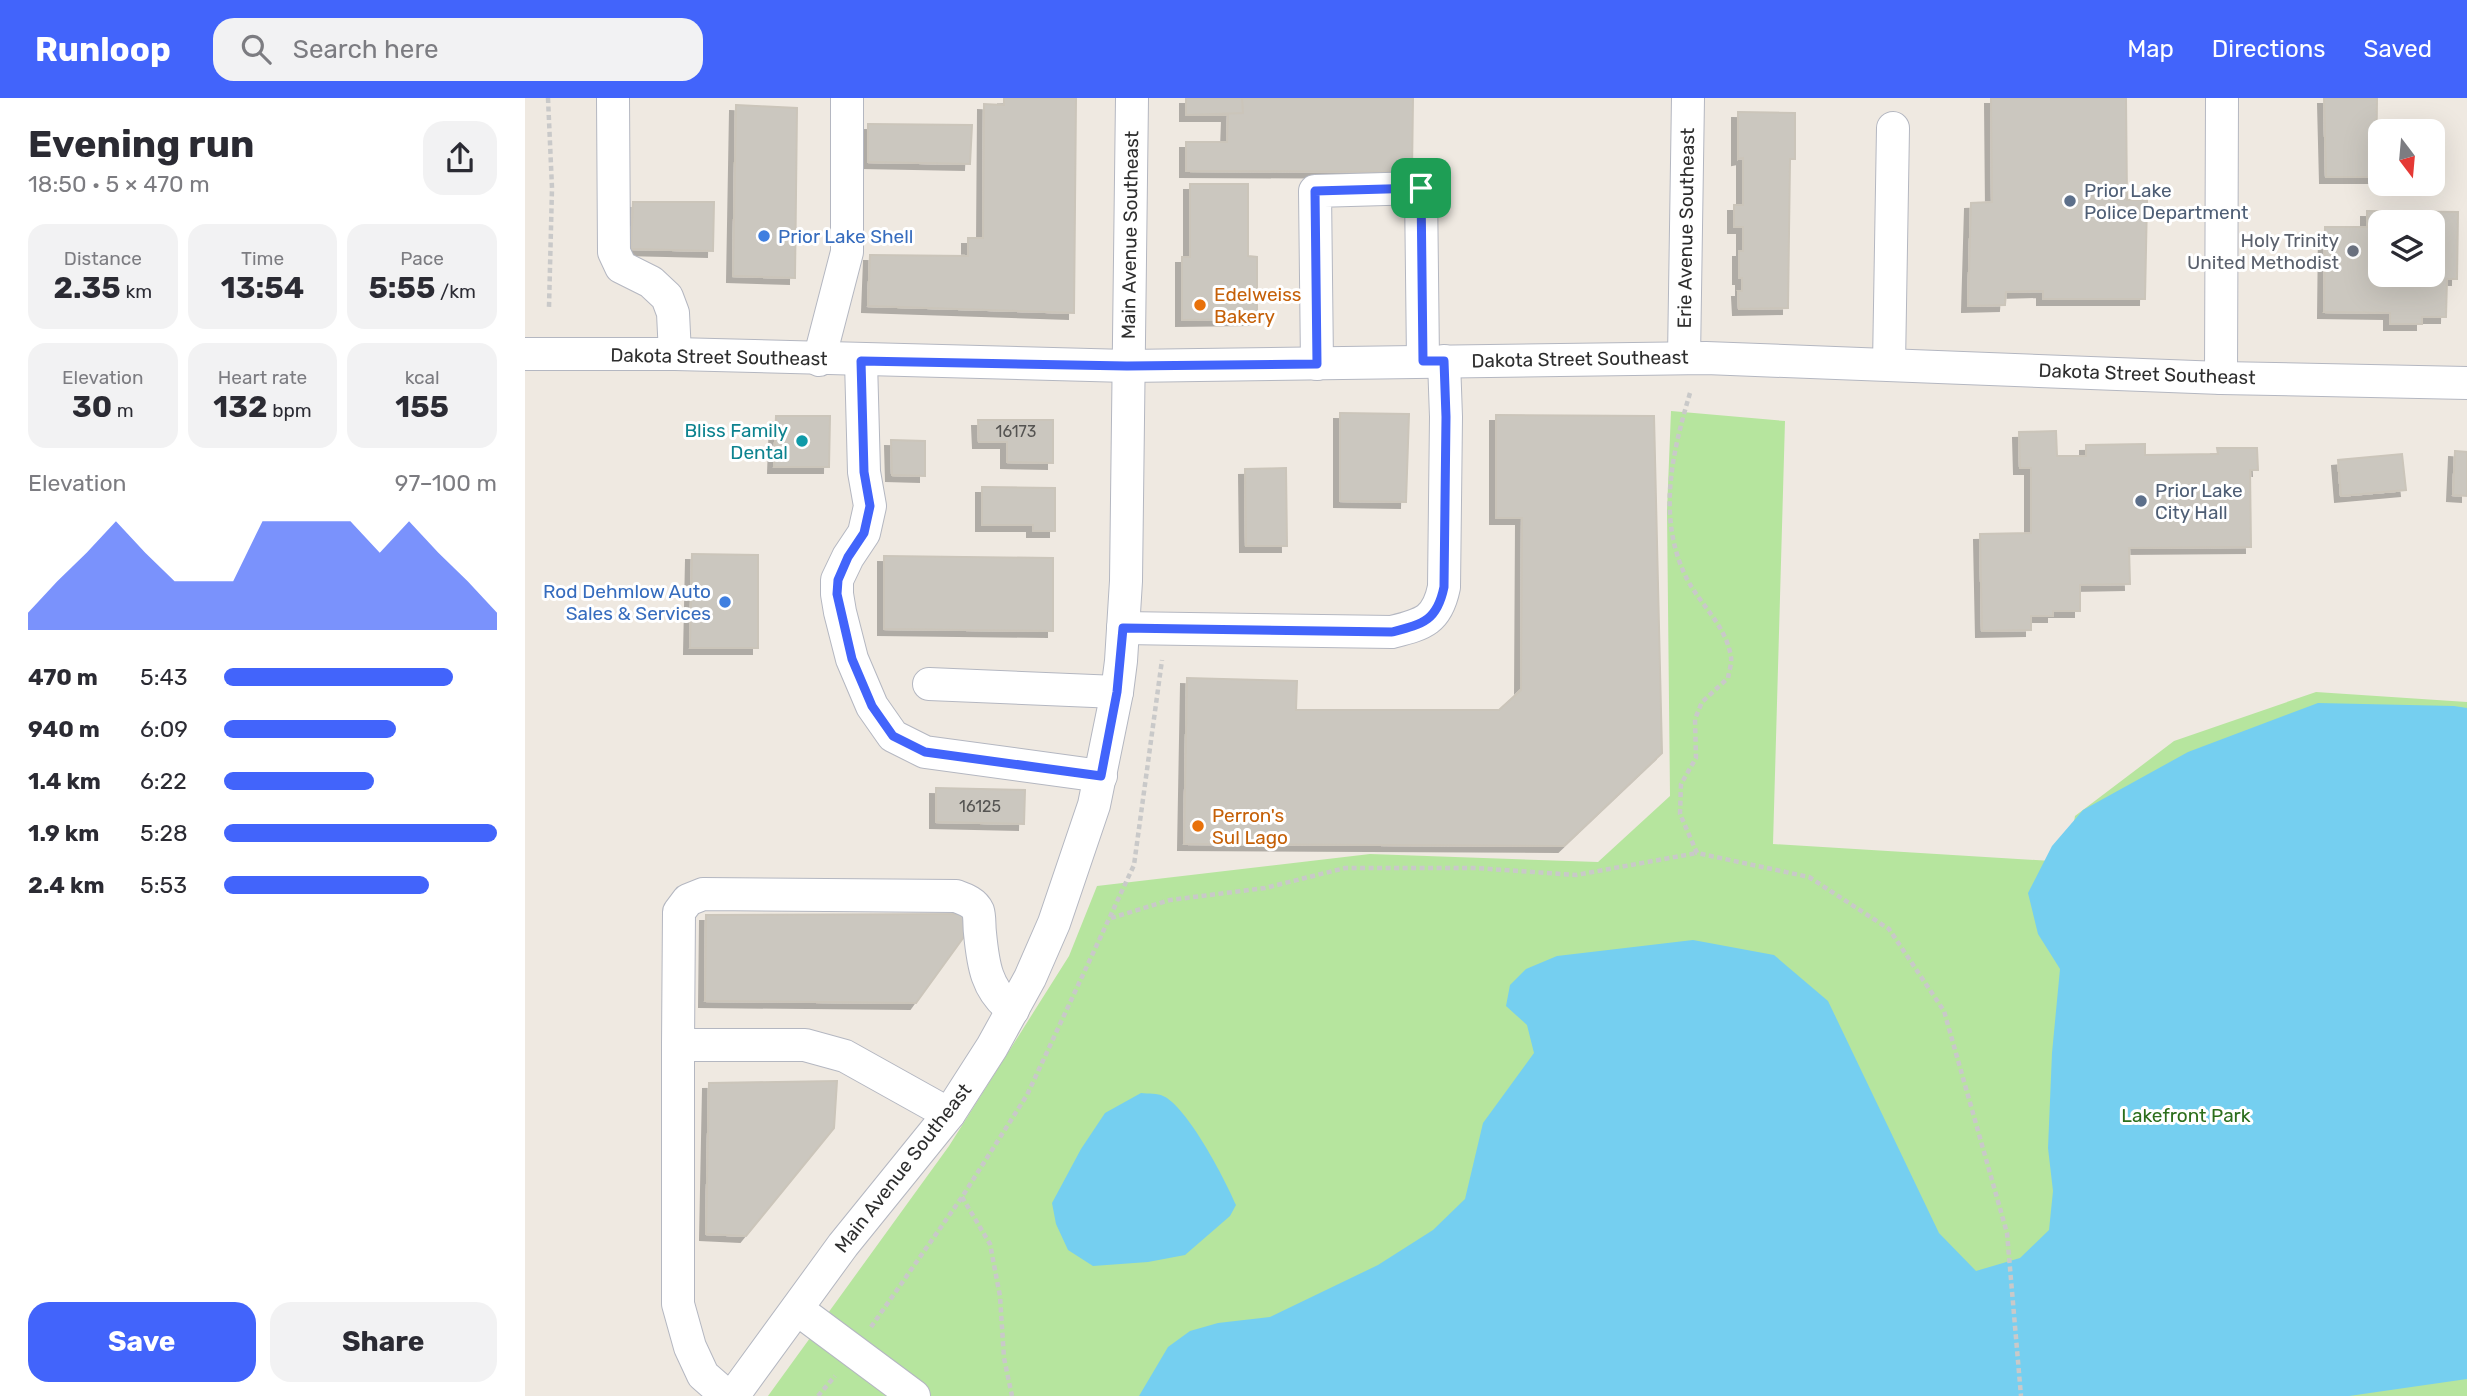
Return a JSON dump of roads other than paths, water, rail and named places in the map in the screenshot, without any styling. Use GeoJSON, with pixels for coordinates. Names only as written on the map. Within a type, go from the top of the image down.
{"type":"FeatureCollection","features":[{"type":"Feature","properties":{"kind":"street"},"geometry":{"type":"LineString","coordinates":[[613,98],[614,252],[621,267],[651,282],[667,297],[673,313],[675,354]]}},
{"type":"Feature","properties":{"kind":"street"},"geometry":{"type":"LineString","coordinates":[[819,360],[847,252],[847,98]]}},
{"type":"Feature","properties":{"kind":"street","name":"Main Avenue Southeast"},"geometry":{"type":"LineString","coordinates":[[733,1396],[843,1245],[949,1114],[1013,1010],[1054,923],[1094,805],[1117,692],[1126,581],[1132,98]]}},
{"type":"Feature","properties":{"kind":"street","name":"Erie Avenue Southeast"},"geometry":{"type":"LineString","coordinates":[[1684,358],[1688,98]]}},
{"type":"Feature","properties":{"kind":"street"},"geometry":{"type":"LineString","coordinates":[[2221,98],[2221,378]]}},
{"type":"Feature","properties":{"kind":"street"},"geometry":{"type":"LineString","coordinates":[[1889,365],[1893,128]]}},
{"type":"Feature","properties":{"kind":"street"},"geometry":{"type":"LineString","coordinates":[[1123,628],[1392,632],[1420,625],[1440,607],[1444,587],[1446,417],[1434,361],[1421,188],[1315,191],[1317,364]]}},
{"type":"Feature","properties":{"kind":"street","name":"Dakota Street Southeast"},"geometry":{"type":"LineString","coordinates":[[525,354],[675,354],[819,360],[1127,366],[1684,358],[2221,378],[2467,383]]}},
{"type":"Feature","properties":{"kind":"street"},"geometry":{"type":"LineString","coordinates":[[861,361],[864,472],[870,506],[864,533],[848,557],[838,580],[837,594],[852,659],[872,706],[893,736],[925,752],[1101,776]]}},
{"type":"Feature","properties":{"kind":"street"},"geometry":{"type":"LineString","coordinates":[[929,684],[1117,692]]}},
{"type":"Feature","properties":{"kind":"street"},"geometry":{"type":"LineString","coordinates":[[727,1396],[703,1375],[678,1304],[679,912],[688,900],[703,894],[956,897],[967,900],[974,904],[979,912],[983,965],[987,979],[1003,1003],[1013,1010]]}},
{"type":"Feature","properties":{"kind":"street"},"geometry":{"type":"LineString","coordinates":[[678,1045],[805,1045],[845,1056],[949,1114]]}},
{"type":"Feature","properties":{"kind":"street"},"geometry":{"type":"LineString","coordinates":[[797,1309],[914,1396]]}},
{"type":"Feature","properties":{"kind":"water"},"geometry":{"type":"Polygon","coordinates":[[[2318,703],[2467,708],[2467,1379],[2349,1396],[1139,1396],[1168,1347],[1190,1331],[1218,1323],[1270,1317],[1378,1265],[1433,1230],[1465,1199],[1483,1123],[1534,1053],[1527,1025],[1506,1006],[1510,985],[1526,969],[1557,956],[1693,940],[1774,955],[1828,1001],[1939,1233],[1976,1271],[2020,1258],[2049,1230],[2053,1191],[2048,1148],[2052,1053],[2060,969],[2038,934],[2028,893],[2052,846],[2083,810],[2188,752],[2318,703]]]}},
{"type":"Feature","properties":{"kind":"water"},"geometry":{"type":"Polygon","coordinates":[[[1141,1093],[1163,1096],[1183,1114],[1215,1163],[1236,1205],[1230,1216],[1185,1255],[1148,1262],[1093,1266],[1068,1250],[1056,1224],[1052,1203],[1081,1149],[1105,1113],[1141,1093]]]}},
{"type":"Feature","properties":{"kind":"place","name":"Prior Lake Police Department"},"geometry":{"type":"Point","coordinates":[2070,201]}},
{"type":"Feature","properties":{"kind":"place","name":"Prior Lake Shell"},"geometry":{"type":"Point","coordinates":[764,236]}},
{"type":"Feature","properties":{"kind":"place","name":"Holy Trinity United Methodist"},"geometry":{"type":"Point","coordinates":[2353,251]}},
{"type":"Feature","properties":{"kind":"place","name":"Edelweiss Bakery"},"geometry":{"type":"Point","coordinates":[1200,305]}},
{"type":"Feature","properties":{"kind":"place","name":"Bliss Family Dental"},"geometry":{"type":"Point","coordinates":[802,441]}},
{"type":"Feature","properties":{"kind":"place","name":"Prior Lake City Hall"},"geometry":{"type":"Point","coordinates":[2141,501]}},
{"type":"Feature","properties":{"kind":"place","name":"Rod Dehmlow Auto Sales & Services"},"geometry":{"type":"Point","coordinates":[725,602]}},
{"type":"Feature","properties":{"kind":"place","name":"Perron's Sul Lago"},"geometry":{"type":"Point","coordinates":[1198,826]}},
{"type":"Feature","properties":{"kind":"park label","name":"Lakefront Park"},"geometry":{"type":"Point","coordinates":[2186,1115]}}]}
